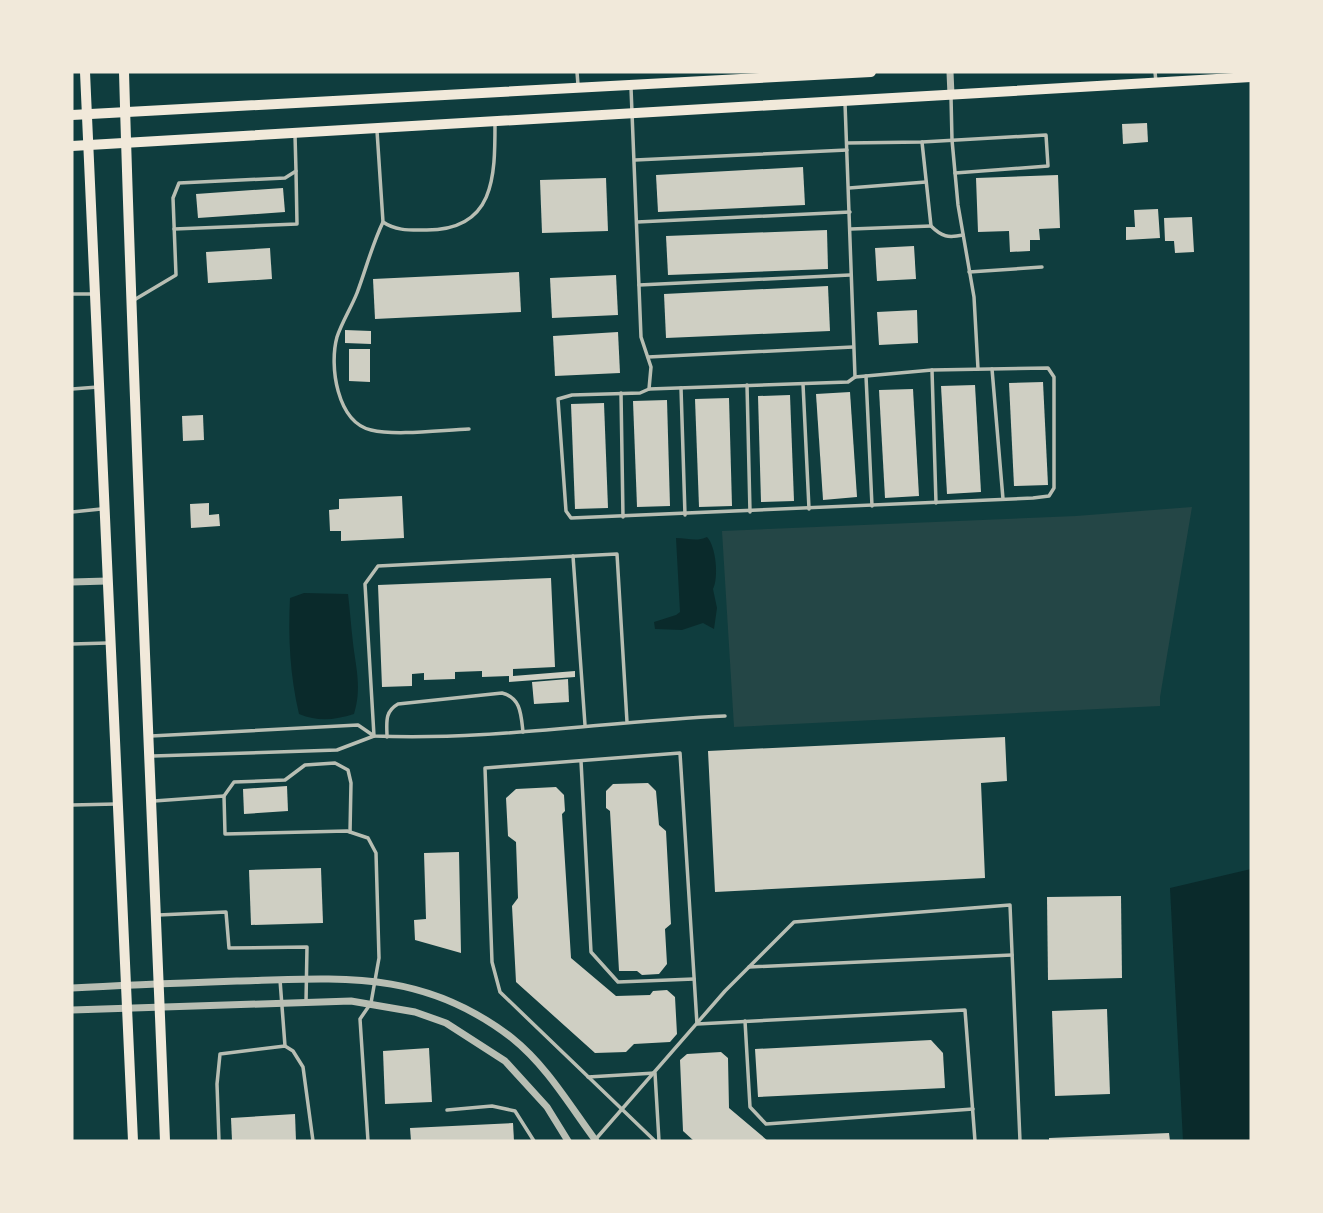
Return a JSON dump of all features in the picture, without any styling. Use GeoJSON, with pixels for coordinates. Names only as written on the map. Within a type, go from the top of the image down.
{"type":"FeatureCollection","features":[{"type":"Feature","properties":{"kind":"main road"},"geometry":{"type":"LineString","coordinates":[[85,72],[134,1141]]}},
{"type":"Feature","properties":{"kind":"main road"},"geometry":{"type":"LineString","coordinates":[[124,72],[135,423],[165,1141]]}},
{"type":"Feature","properties":{"kind":"main road"},"geometry":{"type":"LineString","coordinates":[[72,115],[871,72]]}},
{"type":"Feature","properties":{"kind":"main road"},"geometry":{"type":"LineString","coordinates":[[72,146],[1251,77]]}},
{"type":"Feature","properties":{"kind":"street"},"geometry":{"type":"LineString","coordinates":[[950,72],[951,95]]}},
{"type":"Feature","properties":{"kind":"street"},"geometry":{"type":"LineString","coordinates":[[72,582],[107,580]]}},
{"type":"Feature","properties":{"kind":"street"},"geometry":{"type":"LineString","coordinates":[[72,988],[347,978],[415,988],[468,1010],[513,1039],[555,1084],[595,1141]]}},
{"type":"Feature","properties":{"kind":"street"},"geometry":{"type":"LineString","coordinates":[[72,1010],[371,1003],[415,1012],[446,1023],[505,1061],[547,1107],[568,1141]]}},
{"type":"Feature","properties":{"kind":"lane"},"geometry":{"type":"LineString","coordinates":[[577,72],[578,88]]}},
{"type":"Feature","properties":{"kind":"lane"},"geometry":{"type":"LineString","coordinates":[[1156,72],[1156,84]]}},
{"type":"Feature","properties":{"kind":"lane"},"geometry":{"type":"LineString","coordinates":[[631,85],[641,337],[652,367],[649,389]]}},
{"type":"Feature","properties":{"kind":"lane"},"geometry":{"type":"LineString","coordinates":[[951,95],[951,140],[974,297],[978,369]]}},
{"type":"Feature","properties":{"kind":"lane"},"geometry":{"type":"LineString","coordinates":[[845,101],[855,377]]}},
{"type":"Feature","properties":{"kind":"lane"},"geometry":{"type":"LineString","coordinates":[[383,222],[401,230],[449,229],[478,213],[489,195],[495,170],[495,122]]}},
{"type":"Feature","properties":{"kind":"lane"},"geometry":{"type":"LineString","coordinates":[[377,129],[383,222],[337,337],[336,375],[345,409],[356,423],[371,430],[397,432],[468,429]]}},
{"type":"Feature","properties":{"kind":"lane"},"geometry":{"type":"LineString","coordinates":[[174,229],[297,224],[295,134]]}},
{"type":"Feature","properties":{"kind":"lane"},"geometry":{"type":"LineString","coordinates":[[847,143],[1046,135],[1048,166],[955,173]]}},
{"type":"Feature","properties":{"kind":"lane"},"geometry":{"type":"LineString","coordinates":[[922,142],[931,226]]}},
{"type":"Feature","properties":{"kind":"lane"},"geometry":{"type":"LineString","coordinates":[[635,160],[847,150]]}},
{"type":"Feature","properties":{"kind":"lane"},"geometry":{"type":"LineString","coordinates":[[132,301],[176,275],[173,198],[179,183],[285,178],[296,171]]}},
{"type":"Feature","properties":{"kind":"lane"},"geometry":{"type":"LineString","coordinates":[[849,188],[926,182]]}},
{"type":"Feature","properties":{"kind":"lane"},"geometry":{"type":"LineString","coordinates":[[637,222],[850,212]]}},
{"type":"Feature","properties":{"kind":"lane"},"geometry":{"type":"LineString","coordinates":[[851,229],[931,226],[940,234],[949,237],[963,235]]}},
{"type":"Feature","properties":{"kind":"lane"},"geometry":{"type":"LineString","coordinates":[[969,272],[1042,267]]}},
{"type":"Feature","properties":{"kind":"lane"},"geometry":{"type":"LineString","coordinates":[[639,285],[850,275]]}},
{"type":"Feature","properties":{"kind":"lane"},"geometry":{"type":"LineString","coordinates":[[72,294],[94,295]]}},
{"type":"Feature","properties":{"kind":"lane"},"geometry":{"type":"LineString","coordinates":[[648,357],[853,348]]}},
{"type":"Feature","properties":{"kind":"lane"},"geometry":{"type":"LineString","coordinates":[[1048,368],[1054,377],[1054,488],[1049,496],[623,517],[571,518],[566,510],[558,399],[572,395],[640,393],[649,389],[848,382],[855,377],[978,369],[1048,368]]}},
{"type":"Feature","properties":{"kind":"lane"},"geometry":{"type":"LineString","coordinates":[[992,369],[1003,499]]}},
{"type":"Feature","properties":{"kind":"lane"},"geometry":{"type":"LineString","coordinates":[[932,370],[936,503]]}},
{"type":"Feature","properties":{"kind":"lane"},"geometry":{"type":"LineString","coordinates":[[866,376],[872,506]]}},
{"type":"Feature","properties":{"kind":"lane"},"geometry":{"type":"LineString","coordinates":[[803,384],[809,509]]}},
{"type":"Feature","properties":{"kind":"lane"},"geometry":{"type":"LineString","coordinates":[[747,386],[750,512]]}},
{"type":"Feature","properties":{"kind":"lane"},"geometry":{"type":"LineString","coordinates":[[72,388],[98,387]]}},
{"type":"Feature","properties":{"kind":"lane"},"geometry":{"type":"LineString","coordinates":[[681,388],[685,514]]}},
{"type":"Feature","properties":{"kind":"lane"},"geometry":{"type":"LineString","coordinates":[[621,393],[623,517]]}},
{"type":"Feature","properties":{"kind":"lane"},"geometry":{"type":"LineString","coordinates":[[72,512],[104,509]]}},
{"type":"Feature","properties":{"kind":"lane"},"geometry":{"type":"LineString","coordinates":[[374,736],[365,584],[378,566],[617,554],[627,722]]}},
{"type":"Feature","properties":{"kind":"lane"},"geometry":{"type":"LineString","coordinates":[[573,556],[585,726]]}},
{"type":"Feature","properties":{"kind":"lane"},"geometry":{"type":"LineString","coordinates":[[72,645],[110,643]]}},
{"type":"Feature","properties":{"kind":"lane"},"geometry":{"type":"LineString","coordinates":[[387,737],[386,716],[390,708],[398,704],[502,693],[517,701],[523,732]]}},
{"type":"Feature","properties":{"kind":"lane"},"geometry":{"type":"LineString","coordinates":[[151,756],[337,750],[374,736],[523,732],[725,716]]}},
{"type":"Feature","properties":{"kind":"lane"},"geometry":{"type":"LineString","coordinates":[[150,736],[358,725],[374,736]]}},
{"type":"Feature","properties":{"kind":"lane"},"geometry":{"type":"LineString","coordinates":[[657,1141],[500,992],[492,962],[485,768],[680,753],[697,1024]]}},
{"type":"Feature","properties":{"kind":"lane"},"geometry":{"type":"LineString","coordinates":[[581,761],[591,952],[618,982],[694,979]]}},
{"type":"Feature","properties":{"kind":"lane"},"geometry":{"type":"LineString","coordinates":[[350,832],[351,783],[348,770],[335,763],[304,765],[285,780],[233,782],[224,796],[225,834],[350,832],[368,838],[376,853],[379,958],[371,1003],[360,1018],[368,1141]]}},
{"type":"Feature","properties":{"kind":"lane"},"geometry":{"type":"LineString","coordinates":[[152,801],[224,796]]}},
{"type":"Feature","properties":{"kind":"lane"},"geometry":{"type":"LineString","coordinates":[[72,806],[118,804]]}},
{"type":"Feature","properties":{"kind":"lane"},"geometry":{"type":"LineString","coordinates":[[595,1141],[697,1024],[794,922],[1010,905],[1020,1141]]}},
{"type":"Feature","properties":{"kind":"lane"},"geometry":{"type":"LineString","coordinates":[[156,915],[226,912],[229,948],[307,947],[306,1003]]}},
{"type":"Feature","properties":{"kind":"lane"},"geometry":{"type":"LineString","coordinates":[[749,967],[1012,955]]}},
{"type":"Feature","properties":{"kind":"lane"},"geometry":{"type":"LineString","coordinates":[[280,980],[285,1046]]}},
{"type":"Feature","properties":{"kind":"lane"},"geometry":{"type":"LineString","coordinates":[[697,1024],[965,1010],[975,1141]]}},
{"type":"Feature","properties":{"kind":"lane"},"geometry":{"type":"LineString","coordinates":[[745,1021],[750,1107],[766,1125],[973,1109]]}},
{"type":"Feature","properties":{"kind":"lane"},"geometry":{"type":"LineString","coordinates":[[219,1141],[217,1084],[220,1054],[285,1046],[293,1051],[303,1067],[313,1141]]}},
{"type":"Feature","properties":{"kind":"lane"},"geometry":{"type":"LineString","coordinates":[[588,1077],[654,1073]]}},
{"type":"Feature","properties":{"kind":"lane"},"geometry":{"type":"LineString","coordinates":[[654,1073],[657,1141]]}},
{"type":"Feature","properties":{"kind":"lane"},"geometry":{"type":"LineString","coordinates":[[447,1110],[492,1106],[515,1111],[534,1141]]}},
{"type":"Feature","properties":{"kind":"shaded area"},"geometry":{"type":"Polygon","coordinates":[[[1192,507],[1160,706],[734,727],[722,531],[1076,516],[1192,507]]]}},
{"type":"Feature","properties":{"kind":"shaded area"},"geometry":{"type":"Polygon","coordinates":[[[707,537],[713,547],[716,562],[713,589],[717,608],[714,629],[703,623],[682,630],[655,629],[654,622],[680,612],[676,538],[696,540],[707,537]]]}},
{"type":"Feature","properties":{"kind":"shaded area"},"geometry":{"type":"Polygon","coordinates":[[[304,593],[348,594],[358,678],[354,714],[326,719],[299,714],[290,656],[290,598],[304,593]]]}},
{"type":"Feature","properties":{"kind":"shaded area"},"geometry":{"type":"Polygon","coordinates":[[[1251,869],[1251,1141],[1183,1141],[1170,888],[1251,869]]]}},
{"type":"Feature","properties":{"kind":"building"},"geometry":{"type":"Polygon","coordinates":[[[1147,123],[1148,142],[1123,144],[1122,124],[1147,123]]]}},
{"type":"Feature","properties":{"kind":"building"},"geometry":{"type":"Polygon","coordinates":[[[803,167],[805,205],[658,212],[656,175],[803,167]]]}},
{"type":"Feature","properties":{"kind":"building"},"geometry":{"type":"Polygon","coordinates":[[[1058,175],[1060,228],[1039,229],[1040,240],[1030,240],[1030,251],[1010,252],[1009,231],[978,232],[976,178],[1058,175]]]}},
{"type":"Feature","properties":{"kind":"building"},"geometry":{"type":"Polygon","coordinates":[[[606,178],[608,231],[542,233],[540,180],[606,178]]]}},
{"type":"Feature","properties":{"kind":"building"},"geometry":{"type":"Polygon","coordinates":[[[283,188],[285,212],[198,218],[196,194],[283,188]]]}},
{"type":"Feature","properties":{"kind":"building"},"geometry":{"type":"Polygon","coordinates":[[[1158,209],[1160,238],[1126,240],[1126,227],[1135,227],[1134,210],[1158,209]]]}},
{"type":"Feature","properties":{"kind":"building"},"geometry":{"type":"Polygon","coordinates":[[[1192,217],[1194,252],[1175,253],[1174,241],[1165,241],[1164,218],[1192,217]]]}},
{"type":"Feature","properties":{"kind":"building"},"geometry":{"type":"Polygon","coordinates":[[[827,230],[828,269],[668,275],[666,236],[827,230]]]}},
{"type":"Feature","properties":{"kind":"building"},"geometry":{"type":"Polygon","coordinates":[[[914,246],[916,279],[877,281],[875,248],[914,246]]]}},
{"type":"Feature","properties":{"kind":"building"},"geometry":{"type":"Polygon","coordinates":[[[270,248],[272,279],[208,283],[206,252],[270,248]]]}},
{"type":"Feature","properties":{"kind":"building"},"geometry":{"type":"Polygon","coordinates":[[[519,272],[521,312],[375,319],[373,279],[519,272]]]}},
{"type":"Feature","properties":{"kind":"building"},"geometry":{"type":"Polygon","coordinates":[[[616,275],[618,315],[552,318],[550,278],[616,275]]]}},
{"type":"Feature","properties":{"kind":"building"},"geometry":{"type":"Polygon","coordinates":[[[828,286],[830,331],[666,338],[664,294],[828,286]]]}},
{"type":"Feature","properties":{"kind":"building"},"geometry":{"type":"Polygon","coordinates":[[[917,310],[918,343],[879,345],[877,312],[917,310]]]}},
{"type":"Feature","properties":{"kind":"building"},"geometry":{"type":"Polygon","coordinates":[[[345,330],[371,331],[371,344],[345,343],[345,330]]]}},
{"type":"Feature","properties":{"kind":"building"},"geometry":{"type":"Polygon","coordinates":[[[618,332],[620,373],[555,376],[553,336],[618,332]]]}},
{"type":"Feature","properties":{"kind":"building"},"geometry":{"type":"Polygon","coordinates":[[[349,349],[370,349],[370,382],[349,381],[349,349]]]}},
{"type":"Feature","properties":{"kind":"building"},"geometry":{"type":"Polygon","coordinates":[[[1043,382],[1048,485],[1014,486],[1009,383],[1043,382]]]}},
{"type":"Feature","properties":{"kind":"building"},"geometry":{"type":"Polygon","coordinates":[[[975,385],[981,492],[947,494],[941,386],[975,385]]]}},
{"type":"Feature","properties":{"kind":"building"},"geometry":{"type":"Polygon","coordinates":[[[913,389],[919,496],[885,498],[879,390],[913,389]]]}},
{"type":"Feature","properties":{"kind":"building"},"geometry":{"type":"Polygon","coordinates":[[[850,392],[857,497],[823,500],[816,394],[850,392]]]}},
{"type":"Feature","properties":{"kind":"building"},"geometry":{"type":"Polygon","coordinates":[[[790,395],[794,501],[761,502],[758,396],[790,395]]]}},
{"type":"Feature","properties":{"kind":"building"},"geometry":{"type":"Polygon","coordinates":[[[729,398],[732,506],[699,507],[695,399],[729,398]]]}},
{"type":"Feature","properties":{"kind":"building"},"geometry":{"type":"Polygon","coordinates":[[[667,400],[670,506],[637,507],[633,401],[667,400]]]}},
{"type":"Feature","properties":{"kind":"building"},"geometry":{"type":"Polygon","coordinates":[[[604,403],[608,508],[575,509],[571,404],[604,403]]]}},
{"type":"Feature","properties":{"kind":"building"},"geometry":{"type":"Polygon","coordinates":[[[203,415],[204,440],[183,441],[182,416],[203,415]]]}},
{"type":"Feature","properties":{"kind":"building"},"geometry":{"type":"Polygon","coordinates":[[[402,496],[404,538],[341,541],[341,531],[330,531],[329,510],[339,509],[339,499],[402,496]]]}},
{"type":"Feature","properties":{"kind":"building"},"geometry":{"type":"Polygon","coordinates":[[[209,503],[209,515],[219,514],[220,526],[191,528],[190,504],[209,503]]]}},
{"type":"Feature","properties":{"kind":"building"},"geometry":{"type":"Polygon","coordinates":[[[551,578],[555,667],[513,669],[513,676],[575,671],[575,677],[509,682],[509,676],[482,677],[482,671],[455,672],[455,679],[424,680],[424,673],[412,674],[412,686],[382,687],[378,585],[551,578]]]}},
{"type":"Feature","properties":{"kind":"building"},"geometry":{"type":"Polygon","coordinates":[[[568,679],[569,702],[534,704],[532,682],[568,679]]]}},
{"type":"Feature","properties":{"kind":"building"},"geometry":{"type":"Polygon","coordinates":[[[1005,737],[1007,781],[981,783],[985,878],[715,892],[708,751],[1005,737]]]}},
{"type":"Feature","properties":{"kind":"building"},"geometry":{"type":"Polygon","coordinates":[[[648,783],[656,791],[659,825],[666,831],[671,924],[665,929],[667,964],[659,974],[642,975],[637,971],[619,971],[610,811],[606,808],[606,791],[613,784],[648,783]]]}},
{"type":"Feature","properties":{"kind":"building"},"geometry":{"type":"Polygon","coordinates":[[[287,786],[288,811],[244,814],[243,789],[287,786]]]}},
{"type":"Feature","properties":{"kind":"building"},"geometry":{"type":"Polygon","coordinates":[[[556,787],[564,795],[565,811],[562,814],[571,958],[616,996],[650,995],[653,991],[667,990],[675,997],[677,1034],[670,1042],[634,1044],[626,1052],[595,1053],[516,982],[512,906],[518,898],[516,842],[508,836],[506,798],[516,789],[556,787]]]}},
{"type":"Feature","properties":{"kind":"building"},"geometry":{"type":"Polygon","coordinates":[[[459,852],[461,953],[415,940],[414,920],[426,919],[424,853],[459,852]]]}},
{"type":"Feature","properties":{"kind":"building"},"geometry":{"type":"Polygon","coordinates":[[[321,868],[323,923],[251,925],[249,870],[321,868]]]}},
{"type":"Feature","properties":{"kind":"building"},"geometry":{"type":"Polygon","coordinates":[[[1121,896],[1122,978],[1048,980],[1047,897],[1121,896]]]}},
{"type":"Feature","properties":{"kind":"building"},"geometry":{"type":"Polygon","coordinates":[[[1107,1009],[1110,1094],[1055,1096],[1052,1011],[1107,1009]]]}},
{"type":"Feature","properties":{"kind":"building"},"geometry":{"type":"Polygon","coordinates":[[[931,1040],[943,1053],[945,1088],[758,1097],[755,1049],[931,1040]]]}},
{"type":"Feature","properties":{"kind":"building"},"geometry":{"type":"Polygon","coordinates":[[[429,1048],[432,1102],[385,1104],[383,1051],[429,1048]]]}},
{"type":"Feature","properties":{"kind":"building"},"geometry":{"type":"Polygon","coordinates":[[[721,1052],[728,1058],[729,1108],[768,1141],[694,1141],[683,1131],[680,1060],[687,1054],[721,1052]]]}},
{"type":"Feature","properties":{"kind":"building"},"geometry":{"type":"Polygon","coordinates":[[[295,1114],[296,1141],[232,1141],[231,1118],[295,1114]]]}},
{"type":"Feature","properties":{"kind":"building"},"geometry":{"type":"Polygon","coordinates":[[[513,1123],[514,1141],[411,1141],[410,1128],[513,1123]]]}},
{"type":"Feature","properties":{"kind":"building"},"geometry":{"type":"Polygon","coordinates":[[[1169,1133],[1170,1141],[1049,1141],[1049,1138],[1169,1133]]]}}]}
